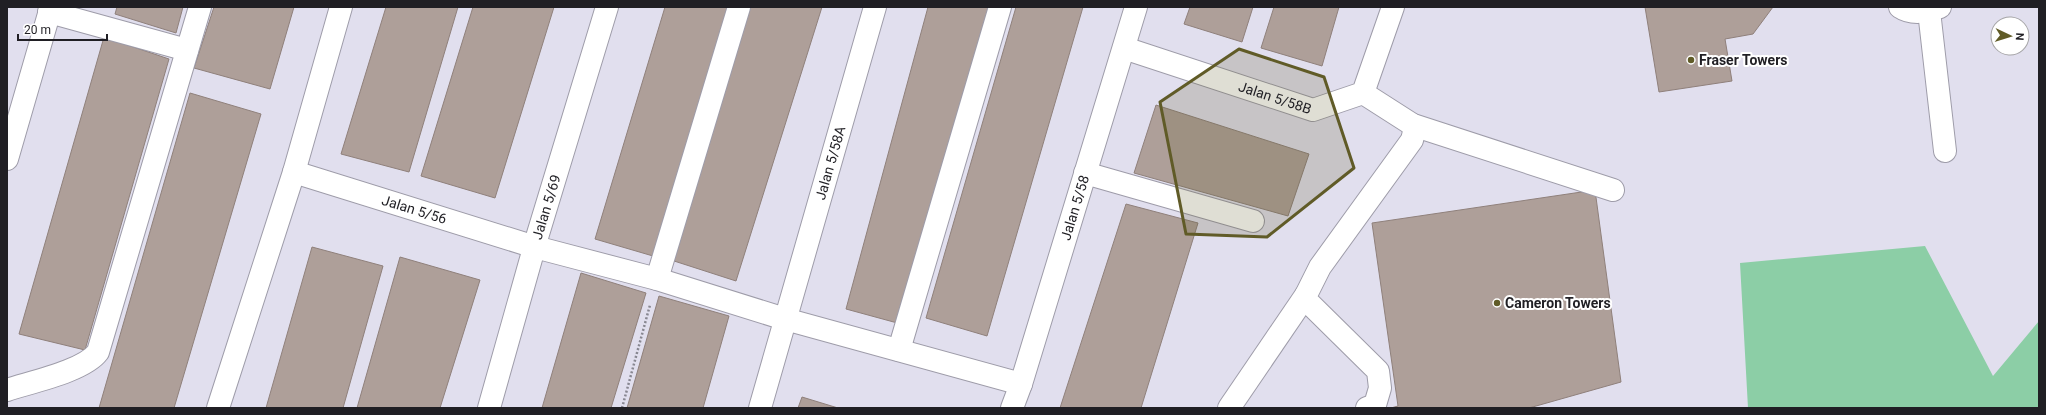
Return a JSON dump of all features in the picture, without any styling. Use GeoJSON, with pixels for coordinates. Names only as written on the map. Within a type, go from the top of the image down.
{"type":"FeatureCollection","features":[{"type":"Feature","properties":{"kind":"street"},"geometry":{"type":"LineString","coordinates":[[7,390],[80,366],[93,358],[98,352],[200,7]]}},
{"type":"Feature","properties":{"kind":"street"},"geometry":{"type":"LineString","coordinates":[[218,408],[294,172],[341,7]]}},
{"type":"Feature","properties":{"kind":"street","name":"Jalan 5/69"},"geometry":{"type":"LineString","coordinates":[[489,408],[606,7]]}},
{"type":"Feature","properties":{"kind":"street"},"geometry":{"type":"LineString","coordinates":[[657,279],[739,7]]}},
{"type":"Feature","properties":{"kind":"street","name":"Jalan 5/58A"},"geometry":{"type":"LineString","coordinates":[[760,408],[875,7]]}},
{"type":"Feature","properties":{"kind":"street"},"geometry":{"type":"LineString","coordinates":[[899,350],[1000,7]]}},
{"type":"Feature","properties":{"kind":"street","name":"Jalan 5/58"},"geometry":{"type":"LineString","coordinates":[[1012,408],[1021,384],[1136,7]]}},
{"type":"Feature","properties":{"kind":"street"},"geometry":{"type":"LineString","coordinates":[[1393,7],[1354,95],[1412,132],[1613,190]]}},
{"type":"Feature","properties":{"kind":"street"},"geometry":{"type":"LineString","coordinates":[[1900,7],[1915,12],[1934,9],[1945,151]]}},
{"type":"Feature","properties":{"kind":"street"},"geometry":{"type":"LineString","coordinates":[[7,159],[12,122],[50,9],[187,50]]}},
{"type":"Feature","properties":{"kind":"street","name":"Jalan 5/58B"},"geometry":{"type":"LineString","coordinates":[[1124,48],[1313,110],[1354,95]]}},
{"type":"Feature","properties":{"kind":"street"},"geometry":{"type":"LineString","coordinates":[[1229,408],[1306,295],[1320,267],[1412,132]]}},
{"type":"Feature","properties":{"kind":"street","name":"Jalan 5/56"},"geometry":{"type":"LineString","coordinates":[[294,172],[535,247],[657,279],[785,319]]}},
{"type":"Feature","properties":{"kind":"street"},"geometry":{"type":"LineString","coordinates":[[1085,173],[1253,221]]}},
{"type":"Feature","properties":{"kind":"street"},"geometry":{"type":"LineString","coordinates":[[1306,295],[1308,302],[1378,370],[1380,388],[1375,404],[1367,408]]}},
{"type":"Feature","properties":{"kind":"street"},"geometry":{"type":"LineString","coordinates":[[785,319],[1021,384]]}},
{"type":"Feature","properties":{"kind":"path"},"geometry":{"type":"LineString","coordinates":[[622,408],[657,279]]}},
{"type":"Feature","properties":{"kind":"highlighted area"},"geometry":{"type":"Polygon","coordinates":[[[1239,49],[1324,77],[1354,168],[1267,237],[1186,234],[1160,102],[1239,49]]]}},
{"type":"Feature","properties":{"kind":"green space"},"geometry":{"type":"Polygon","coordinates":[[[1925,246],[1993,376],[2039,321],[2039,408],[1748,408],[1740,263],[1925,246]]]}},
{"type":"Feature","properties":{"kind":"building"},"geometry":{"type":"Polygon","coordinates":[[[117,7],[183,7],[176,33],[115,14],[117,7]]]}},
{"type":"Feature","properties":{"kind":"building"},"geometry":{"type":"Polygon","coordinates":[[[214,7],[294,7],[270,89],[194,68],[214,7]]]}},
{"type":"Feature","properties":{"kind":"building"},"geometry":{"type":"Polygon","coordinates":[[[386,7],[458,7],[409,172],[341,154],[386,7]]]}},
{"type":"Feature","properties":{"kind":"building"},"geometry":{"type":"Polygon","coordinates":[[[473,7],[554,7],[495,198],[421,176],[473,7]]]}},
{"type":"Feature","properties":{"kind":"building"},"geometry":{"type":"Polygon","coordinates":[[[665,7],[732,7],[653,256],[595,239],[665,7]]]}},
{"type":"Feature","properties":{"kind":"building"},"geometry":{"type":"Polygon","coordinates":[[[750,7],[822,7],[736,281],[671,260],[750,7]]]}},
{"type":"Feature","properties":{"kind":"building"},"geometry":{"type":"Polygon","coordinates":[[[928,7],[994,7],[901,324],[846,309],[928,7]]]}},
{"type":"Feature","properties":{"kind":"building"},"geometry":{"type":"Polygon","coordinates":[[[1016,7],[1083,7],[987,336],[926,318],[1016,7]]]}},
{"type":"Feature","properties":{"kind":"building"},"geometry":{"type":"Polygon","coordinates":[[[1190,7],[1253,7],[1242,42],[1184,24],[1190,7]]]}},
{"type":"Feature","properties":{"kind":"building"},"geometry":{"type":"Polygon","coordinates":[[[1274,7],[1339,7],[1322,66],[1261,48],[1274,7]]]}},
{"type":"Feature","properties":{"kind":"building","name":"Fraser Towers"},"geometry":{"type":"Polygon","coordinates":[[[1645,7],[1773,7],[1753,34],[1725,39],[1732,81],[1659,92],[1645,7]]]}},
{"type":"Feature","properties":{"kind":"building"},"geometry":{"type":"Polygon","coordinates":[[[104,37],[169,59],[85,350],[19,334],[104,37]]]}},
{"type":"Feature","properties":{"kind":"building"},"geometry":{"type":"Polygon","coordinates":[[[190,93],[261,114],[174,408],[99,408],[190,93]]]}},
{"type":"Feature","properties":{"kind":"building"},"geometry":{"type":"Polygon","coordinates":[[[1156,105],[1309,154],[1288,216],[1134,173],[1156,105]]]}},
{"type":"Feature","properties":{"kind":"building","name":"Cameron Towers"},"geometry":{"type":"Polygon","coordinates":[[[1595,190],[1621,382],[1529,408],[1391,408],[1398,406],[1372,223],[1595,190]]]}},
{"type":"Feature","properties":{"kind":"building"},"geometry":{"type":"Polygon","coordinates":[[[1126,204],[1198,223],[1141,408],[1060,408],[1126,204]]]}},
{"type":"Feature","properties":{"kind":"building"},"geometry":{"type":"Polygon","coordinates":[[[312,247],[383,266],[343,408],[266,408],[312,247]]]}},
{"type":"Feature","properties":{"kind":"building"},"geometry":{"type":"Polygon","coordinates":[[[400,257],[480,280],[440,408],[357,408],[400,257]]]}},
{"type":"Feature","properties":{"kind":"building"},"geometry":{"type":"Polygon","coordinates":[[[581,273],[646,293],[611,408],[542,408],[581,273]]]}},
{"type":"Feature","properties":{"kind":"building"},"geometry":{"type":"Polygon","coordinates":[[[659,296],[729,316],[703,408],[627,408],[659,296]]]}},
{"type":"Feature","properties":{"kind":"building"},"geometry":{"type":"Polygon","coordinates":[[[802,397],[838,408],[798,408],[802,397]]]}},
{"type":"Feature","properties":{"kind":"place","name":"Fraser Towers"},"geometry":{"type":"Point","coordinates":[1691,60]}},
{"type":"Feature","properties":{"kind":"place","name":"Cameron Towers"},"geometry":{"type":"Point","coordinates":[1497,303]}}]}
